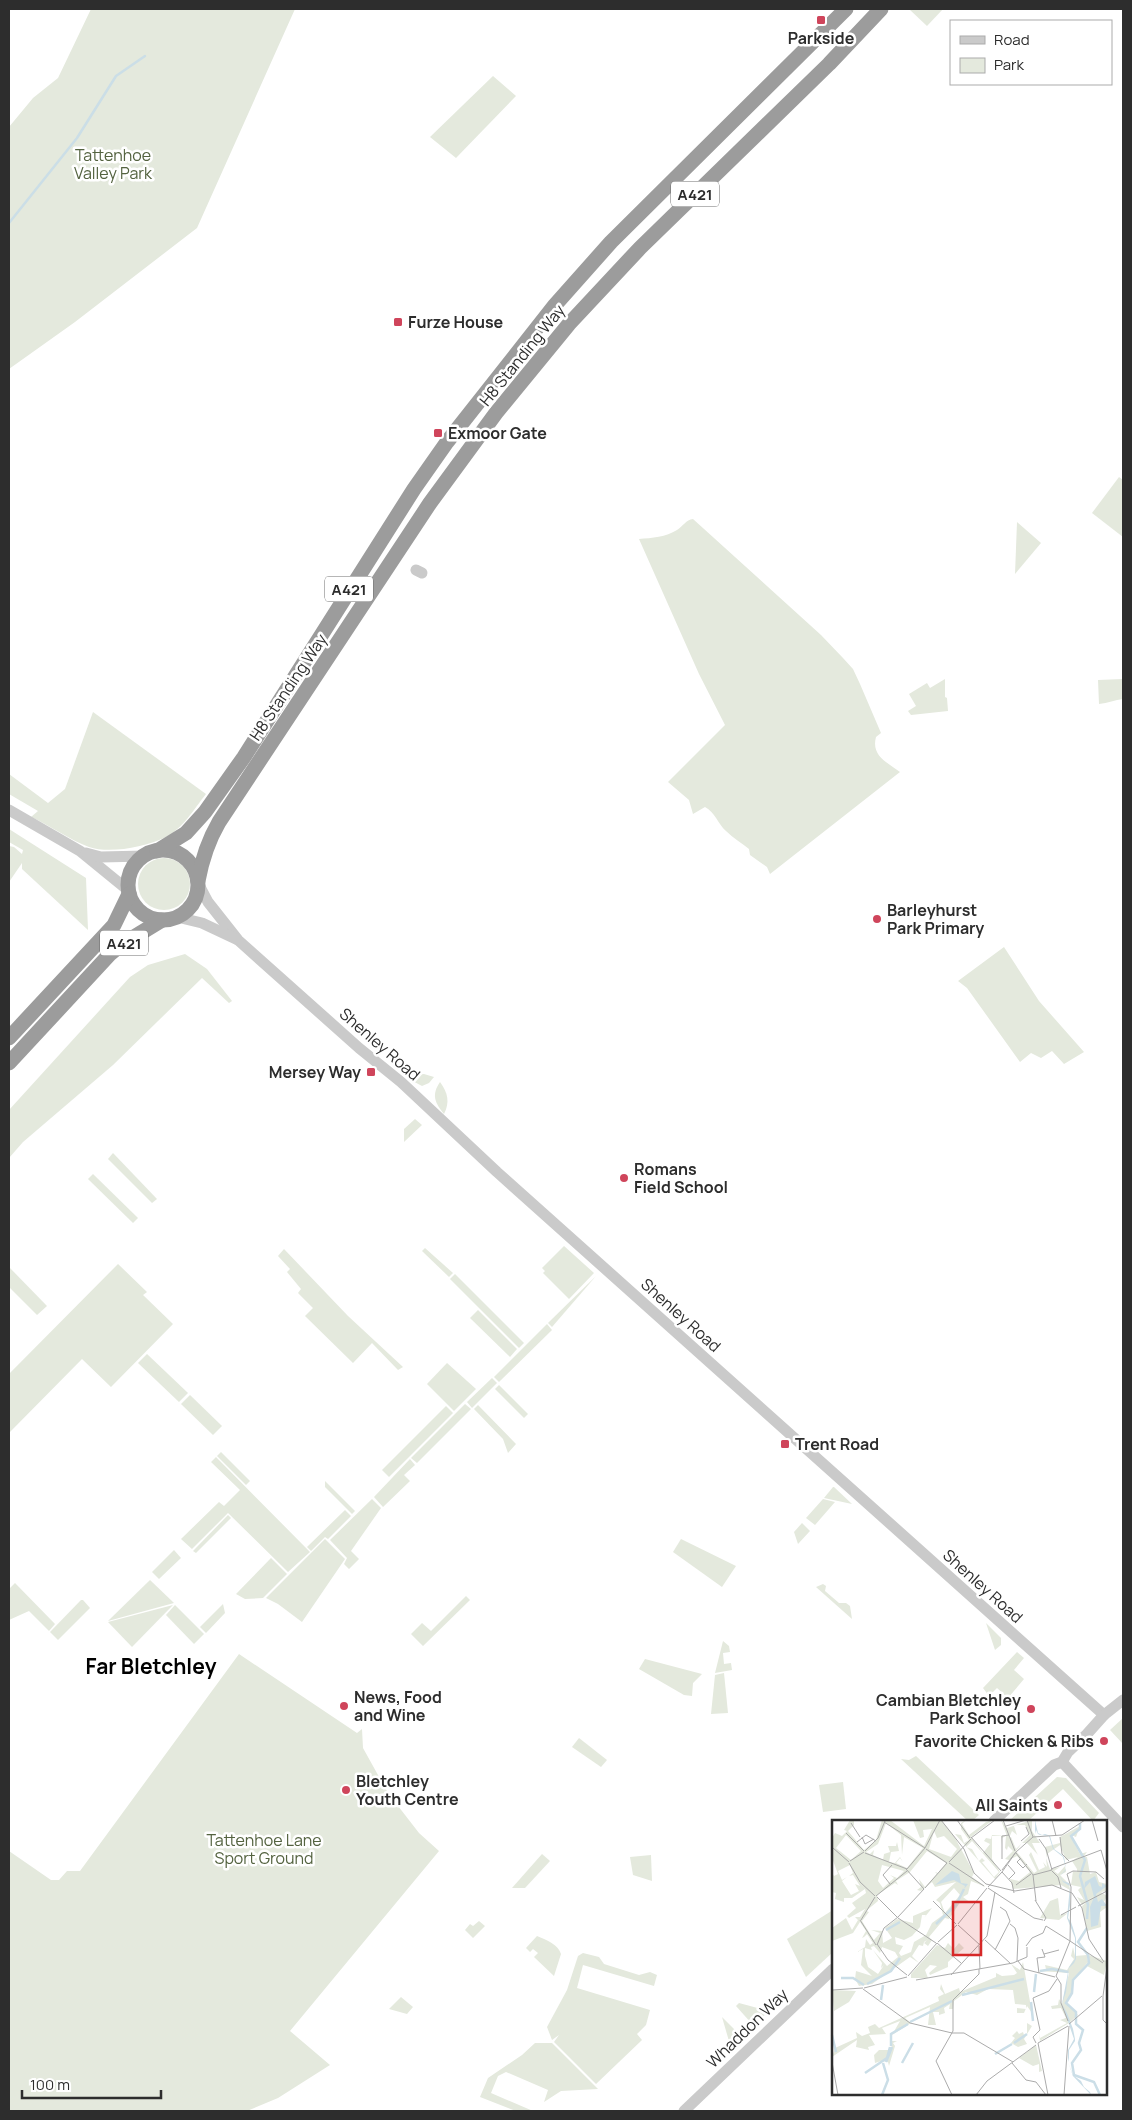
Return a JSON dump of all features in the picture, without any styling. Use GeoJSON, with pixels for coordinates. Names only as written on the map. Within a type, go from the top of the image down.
{"type":"FeatureCollection","features":[{"type":"Feature","properties":{"kind":"highway","name":"H8 Standing Way"},"geometry":{"type":"LineString","coordinates":[[151,853],[186,833],[205,812],[225,784],[414,489],[447,442],[555,305],[611,242],[846,9]]}},
{"type":"Feature","properties":{"kind":"highway","name":"H8 Standing Way"},"geometry":{"type":"LineString","coordinates":[[198,882],[201,861],[208,840],[218,822],[430,503],[496,413],[569,324],[640,248],[829,64],[880,10]]}},
{"type":"Feature","properties":{"kind":"highway"},"geometry":{"type":"LineString","coordinates":[[151,853],[174,852],[188,861],[195,870],[198,882]]}},
{"type":"Feature","properties":{"kind":"highway","name":"A421"},"geometry":{"type":"LineString","coordinates":[[9,1038],[114,925],[129,893],[131,871],[151,853]]}},
{"type":"Feature","properties":{"kind":"highway","name":"A421"},"geometry":{"type":"LineString","coordinates":[[9,1063],[121,945],[177,919],[186,912],[193,903],[197,893],[198,882]]}},
{"type":"Feature","properties":{"kind":"highway","name":"A421"},"geometry":{"type":"LineString","coordinates":[[129,893],[134,905],[151,918],[177,919]]}},
{"type":"Feature","properties":{"kind":"street"},"geometry":{"type":"LineString","coordinates":[[9,810],[80,851],[129,893]]}},
{"type":"Feature","properties":{"kind":"street"},"geometry":{"type":"LineString","coordinates":[[80,851],[101,857],[151,853]]}},
{"type":"Feature","properties":{"kind":"street","name":"Shenley Road"},"geometry":{"type":"LineString","coordinates":[[198,882],[226,930],[400,1082],[497,1172],[1104,1715]]}},
{"type":"Feature","properties":{"kind":"street","name":"Shenley Road"},"geometry":{"type":"LineString","coordinates":[[177,919],[202,923],[226,930]]}},
{"type":"Feature","properties":{"kind":"street"},"geometry":{"type":"LineString","coordinates":[[995,1820],[1054,1765],[1062,1762],[1068,1752],[1088,1734],[1104,1715],[1123,1700]]}},
{"type":"Feature","properties":{"kind":"street"},"geometry":{"type":"LineString","coordinates":[[1062,1762],[1123,1827]]}},
{"type":"Feature","properties":{"kind":"street","name":"Whaddon Way"},"geometry":{"type":"LineString","coordinates":[[684,2111],[832,1970]]}},
{"type":"Feature","properties":{"kind":"green space","name":"Tattenhoe Valley Park"},"geometry":{"type":"Polygon","coordinates":[[[91,9],[295,9],[197,228],[75,322],[9,369],[9,127],[33,98],[58,78],[91,9]]]}},
{"type":"Feature","properties":{"kind":"green space"},"geometry":{"type":"Polygon","coordinates":[[[909,9],[943,9],[927,26],[909,9]]]}},
{"type":"Feature","properties":{"kind":"green space"},"geometry":{"type":"Polygon","coordinates":[[[493,76],[516,96],[456,158],[430,137],[493,76]]]}},
{"type":"Feature","properties":{"kind":"green space"},"geometry":{"type":"Polygon","coordinates":[[[1119,477],[1123,480],[1123,537],[1092,513],[1119,477]]]}},
{"type":"Feature","properties":{"kind":"green space"},"geometry":{"type":"Polygon","coordinates":[[[693,519],[821,635],[853,669],[881,733],[876,737],[875,744],[878,754],[885,762],[900,772],[770,874],[767,867],[750,855],[749,849],[726,831],[708,809],[705,807],[693,814],[689,800],[668,782],[725,725],[699,674],[639,539],[654,538],[668,534],[693,519]]]}},
{"type":"Feature","properties":{"kind":"green space"},"geometry":{"type":"Polygon","coordinates":[[[1017,522],[1041,543],[1015,574],[1017,522]]]}},
{"type":"Feature","properties":{"kind":"green space"},"geometry":{"type":"Polygon","coordinates":[[[945,679],[945,697],[947,698],[948,711],[911,715],[908,711],[916,706],[909,694],[927,683],[930,688],[945,679]]]}},
{"type":"Feature","properties":{"kind":"green space"},"geometry":{"type":"Polygon","coordinates":[[[1123,679],[1123,699],[1099,704],[1098,680],[1123,679]]]}},
{"type":"Feature","properties":{"kind":"green space"},"geometry":{"type":"Polygon","coordinates":[[[93,712],[206,794],[187,819],[164,838],[127,849],[106,850],[89,847],[31,817],[38,811],[9,794],[9,774],[48,803],[65,789],[93,712]]]}},
{"type":"Feature","properties":{"kind":"green space"},"geometry":{"type":"Polygon","coordinates":[[[9,829],[86,878],[88,930],[22,869],[22,863],[9,882],[9,846],[14,847],[22,854],[23,850],[9,842],[9,829]]]}},
{"type":"Feature","properties":{"kind":"green space"},"geometry":{"type":"Polygon","coordinates":[[[159,858],[169,858],[183,865],[190,879],[190,889],[183,903],[169,910],[159,910],[149,906],[142,899],[138,889],[138,879],[142,869],[149,862],[159,858]]]}},
{"type":"Feature","properties":{"kind":"green space"},"geometry":{"type":"Polygon","coordinates":[[[1004,947],[1039,1001],[1084,1052],[1064,1064],[1052,1051],[1041,1058],[1031,1053],[1020,1062],[967,988],[958,981],[1004,947]]]}},
{"type":"Feature","properties":{"kind":"green space"},"geometry":{"type":"Polygon","coordinates":[[[185,954],[207,969],[232,1001],[229,1003],[202,978],[113,1065],[23,1142],[9,1158],[9,1110],[130,977],[148,965],[185,954]]]}},
{"type":"Feature","properties":{"kind":"green space"},"geometry":{"type":"Polygon","coordinates":[[[424,1074],[434,1077],[429,1083],[422,1086],[407,1078],[415,1075],[424,1074]]]}},
{"type":"Feature","properties":{"kind":"green space"},"geometry":{"type":"Polygon","coordinates":[[[440,1082],[447,1098],[444,1114],[435,1099],[440,1082]]]}},
{"type":"Feature","properties":{"kind":"green space"},"geometry":{"type":"Polygon","coordinates":[[[415,1119],[422,1125],[404,1142],[404,1129],[415,1119]]]}},
{"type":"Feature","properties":{"kind":"green space"},"geometry":{"type":"Polygon","coordinates":[[[113,1153],[157,1199],[152,1203],[108,1159],[113,1153]]]}},
{"type":"Feature","properties":{"kind":"green space"},"geometry":{"type":"Polygon","coordinates":[[[93,1174],[138,1218],[133,1223],[88,1179],[93,1174]]]}},
{"type":"Feature","properties":{"kind":"green space"},"geometry":{"type":"Polygon","coordinates":[[[564,1246],[594,1273],[569,1299],[543,1273],[545,1271],[542,1268],[564,1246]]]}},
{"type":"Feature","properties":{"kind":"green space"},"geometry":{"type":"Polygon","coordinates":[[[425,1248],[453,1273],[449,1277],[422,1251],[425,1248]]]}},
{"type":"Feature","properties":{"kind":"green space"},"geometry":{"type":"Polygon","coordinates":[[[284,1249],[348,1316],[403,1367],[398,1370],[372,1343],[353,1363],[305,1316],[313,1308],[298,1293],[301,1289],[287,1272],[290,1269],[278,1256],[284,1249]]]}},
{"type":"Feature","properties":{"kind":"green space"},"geometry":{"type":"Polygon","coordinates":[[[118,1264],[147,1292],[143,1295],[173,1324],[111,1387],[82,1359],[9,1433],[9,1374],[118,1264]]]}},
{"type":"Feature","properties":{"kind":"green space"},"geometry":{"type":"Polygon","coordinates":[[[9,1267],[47,1306],[37,1315],[9,1287],[9,1267]]]}},
{"type":"Feature","properties":{"kind":"green space"},"geometry":{"type":"Polygon","coordinates":[[[455,1274],[524,1343],[519,1348],[450,1279],[455,1274]]]}},
{"type":"Feature","properties":{"kind":"green space"},"geometry":{"type":"Polygon","coordinates":[[[596,1276],[552,1327],[548,1323],[596,1276]]]}},
{"type":"Feature","properties":{"kind":"green space"},"geometry":{"type":"Polygon","coordinates":[[[478,1310],[517,1349],[510,1357],[470,1318],[478,1310]]]}},
{"type":"Feature","properties":{"kind":"green space"},"geometry":{"type":"Polygon","coordinates":[[[547,1324],[552,1330],[499,1382],[494,1377],[547,1324]]]}},
{"type":"Feature","properties":{"kind":"green space"},"geometry":{"type":"Polygon","coordinates":[[[147,1354],[188,1393],[179,1402],[138,1363],[147,1354]]]}},
{"type":"Feature","properties":{"kind":"green space"},"geometry":{"type":"Polygon","coordinates":[[[447,1363],[476,1389],[454,1411],[427,1384],[447,1363]]]}},
{"type":"Feature","properties":{"kind":"green space"},"geometry":{"type":"Polygon","coordinates":[[[492,1378],[497,1383],[472,1408],[467,1402],[492,1378]]]}},
{"type":"Feature","properties":{"kind":"green space"},"geometry":{"type":"Polygon","coordinates":[[[499,1385],[528,1414],[524,1418],[495,1389],[499,1385]]]}},
{"type":"Feature","properties":{"kind":"green space"},"geometry":{"type":"Polygon","coordinates":[[[190,1395],[222,1426],[213,1435],[181,1404],[190,1395]]]}},
{"type":"Feature","properties":{"kind":"green space"},"geometry":{"type":"Polygon","coordinates":[[[465,1404],[471,1409],[417,1463],[411,1458],[465,1404]]]}},
{"type":"Feature","properties":{"kind":"green space"},"geometry":{"type":"Polygon","coordinates":[[[478,1405],[516,1444],[508,1453],[503,1439],[474,1409],[478,1405]]]}},
{"type":"Feature","properties":{"kind":"green space"},"geometry":{"type":"Polygon","coordinates":[[[446,1406],[453,1413],[389,1477],[382,1470],[446,1406]]]}},
{"type":"Feature","properties":{"kind":"green space"},"geometry":{"type":"Polygon","coordinates":[[[221,1452],[250,1481],[246,1485],[217,1456],[221,1452]]]}},
{"type":"Feature","properties":{"kind":"green space"},"geometry":{"type":"Polygon","coordinates":[[[216,1457],[310,1552],[288,1572],[228,1513],[192,1549],[181,1539],[219,1502],[224,1506],[240,1490],[211,1462],[216,1457]]]}},
{"type":"Feature","properties":{"kind":"green space"},"geometry":{"type":"Polygon","coordinates":[[[410,1459],[415,1465],[404,1475],[410,1481],[383,1507],[374,1497],[410,1459]]]}},
{"type":"Feature","properties":{"kind":"green space"},"geometry":{"type":"Polygon","coordinates":[[[325,1481],[355,1511],[352,1514],[325,1487],[325,1481]]]}},
{"type":"Feature","properties":{"kind":"green space"},"geometry":{"type":"Polygon","coordinates":[[[834,1487],[852,1504],[824,1498],[834,1487]]]}},
{"type":"Feature","properties":{"kind":"green space"},"geometry":{"type":"Polygon","coordinates":[[[372,1499],[381,1508],[351,1551],[359,1559],[349,1569],[344,1564],[347,1558],[330,1540],[372,1499]]]}},
{"type":"Feature","properties":{"kind":"green space"},"geometry":{"type":"Polygon","coordinates":[[[823,1499],[835,1502],[815,1525],[806,1518],[823,1499]]]}},
{"type":"Feature","properties":{"kind":"green space"},"geometry":{"type":"Polygon","coordinates":[[[345,1510],[351,1516],[328,1539],[325,1537],[311,1551],[307,1547],[345,1510]]]}},
{"type":"Feature","properties":{"kind":"green space"},"geometry":{"type":"Polygon","coordinates":[[[228,1515],[231,1518],[196,1553],[193,1551],[228,1515]]]}},
{"type":"Feature","properties":{"kind":"green space"},"geometry":{"type":"Polygon","coordinates":[[[802,1523],[810,1531],[798,1544],[794,1532],[802,1523]]]}},
{"type":"Feature","properties":{"kind":"green space"},"geometry":{"type":"Polygon","coordinates":[[[325,1539],[345,1559],[302,1622],[278,1604],[266,1598],[325,1539]]]}},
{"type":"Feature","properties":{"kind":"green space"},"geometry":{"type":"Polygon","coordinates":[[[681,1539],[736,1566],[722,1587],[673,1552],[681,1539]]]}},
{"type":"Feature","properties":{"kind":"green space"},"geometry":{"type":"Polygon","coordinates":[[[174,1550],[181,1558],[159,1579],[152,1572],[174,1550]]]}},
{"type":"Feature","properties":{"kind":"green space"},"geometry":{"type":"Polygon","coordinates":[[[271,1558],[287,1574],[263,1598],[245,1599],[236,1594],[271,1558]]]}},
{"type":"Feature","properties":{"kind":"green space"},"geometry":{"type":"Polygon","coordinates":[[[150,1580],[174,1603],[108,1621],[150,1580]]]}},
{"type":"Feature","properties":{"kind":"green space"},"geometry":{"type":"Polygon","coordinates":[[[15,1583],[55,1624],[49,1631],[29,1611],[9,1620],[9,1589],[15,1583]]]}},
{"type":"Feature","properties":{"kind":"green space"},"geometry":{"type":"Polygon","coordinates":[[[823,1584],[826,1586],[825,1591],[839,1603],[846,1603],[850,1606],[852,1619],[816,1587],[823,1584]]]}},
{"type":"Feature","properties":{"kind":"green space"},"geometry":{"type":"Polygon","coordinates":[[[466,1596],[470,1600],[423,1646],[411,1634],[422,1623],[431,1631],[466,1596]]]}},
{"type":"Feature","properties":{"kind":"green space"},"geometry":{"type":"Polygon","coordinates":[[[81,1600],[90,1608],[58,1640],[50,1632],[81,1600]]]}},
{"type":"Feature","properties":{"kind":"green space"},"geometry":{"type":"Polygon","coordinates":[[[223,1604],[225,1613],[206,1633],[200,1627],[223,1604]]]}},
{"type":"Feature","properties":{"kind":"green space"},"geometry":{"type":"Polygon","coordinates":[[[173,1605],[132,1647],[108,1622],[173,1605]]]}},
{"type":"Feature","properties":{"kind":"green space"},"geometry":{"type":"Polygon","coordinates":[[[175,1605],[204,1634],[194,1644],[166,1615],[175,1605]]]}},
{"type":"Feature","properties":{"kind":"green space"},"geometry":{"type":"Polygon","coordinates":[[[986,1623],[1001,1638],[1001,1645],[995,1650],[986,1623]]]}},
{"type":"Feature","properties":{"kind":"green space"},"geometry":{"type":"Polygon","coordinates":[[[723,1641],[729,1646],[730,1652],[723,1653],[724,1664],[731,1663],[732,1670],[715,1673],[723,1641]]]}},
{"type":"Feature","properties":{"kind":"green space"},"geometry":{"type":"Polygon","coordinates":[[[1017,1652],[1024,1658],[1014,1670],[1024,1679],[1008,1698],[997,1688],[989,1696],[983,1688],[1017,1652]]]}},
{"type":"Feature","properties":{"kind":"green space","name":"Tattenhoe Lane Sport Ground"},"geometry":{"type":"Polygon","coordinates":[[[239,1654],[357,1733],[362,1729],[363,1748],[388,1793],[419,1833],[439,1851],[290,2031],[330,2065],[278,2098],[247,2111],[9,2111],[9,1851],[51,1880],[59,1880],[67,1871],[80,1871],[239,1654]]]}},
{"type":"Feature","properties":{"kind":"green space"},"geometry":{"type":"Polygon","coordinates":[[[645,1659],[702,1674],[693,1683],[692,1696],[684,1695],[639,1669],[645,1659]]]}},
{"type":"Feature","properties":{"kind":"green space"},"geometry":{"type":"Polygon","coordinates":[[[724,1673],[728,1713],[711,1714],[715,1675],[724,1673]]]}},
{"type":"Feature","properties":{"kind":"green space"},"geometry":{"type":"Polygon","coordinates":[[[1123,1718],[1123,1744],[1110,1730],[1123,1718]]]}},
{"type":"Feature","properties":{"kind":"green space"},"geometry":{"type":"Polygon","coordinates":[[[579,1738],[607,1760],[601,1767],[572,1747],[579,1738]]]}},
{"type":"Feature","properties":{"kind":"green space"},"geometry":{"type":"Polygon","coordinates":[[[916,1756],[979,1815],[973,1820],[967,1820],[901,1759],[909,1760],[916,1756]]]}},
{"type":"Feature","properties":{"kind":"green space"},"geometry":{"type":"Polygon","coordinates":[[[1057,1777],[1066,1778],[1099,1813],[1092,1820],[1063,1789],[1029,1820],[1010,1820],[1057,1777]]]}},
{"type":"Feature","properties":{"kind":"green space"},"geometry":{"type":"Polygon","coordinates":[[[843,1782],[846,1809],[823,1812],[819,1785],[843,1782]]]}},
{"type":"Feature","properties":{"kind":"green space"},"geometry":{"type":"Polygon","coordinates":[[[542,1854],[550,1861],[525,1888],[512,1888],[542,1854]]]}},
{"type":"Feature","properties":{"kind":"green space"},"geometry":{"type":"Polygon","coordinates":[[[651,1855],[652,1881],[633,1875],[630,1857],[651,1855]]]}},
{"type":"Feature","properties":{"kind":"green space"},"geometry":{"type":"Polygon","coordinates":[[[832,1911],[832,1953],[806,1977],[787,1939],[832,1911]]]}},
{"type":"Feature","properties":{"kind":"green space"},"geometry":{"type":"Polygon","coordinates":[[[479,1921],[485,1926],[473,1938],[465,1930],[470,1924],[473,1926],[479,1921]]]}},
{"type":"Feature","properties":{"kind":"green space"},"geometry":{"type":"Polygon","coordinates":[[[537,1936],[554,1945],[561,1954],[554,1976],[534,1957],[538,1953],[533,1949],[530,1952],[526,1948],[537,1936]]]}},
{"type":"Feature","properties":{"kind":"green space"},"geometry":{"type":"Polygon","coordinates":[[[583,1953],[599,1957],[604,1964],[639,1975],[650,1972],[657,1975],[654,1986],[583,1965],[577,1988],[650,2010],[646,2025],[637,2034],[642,2040],[596,2084],[554,2042],[559,2035],[552,2040],[547,2027],[567,1990],[578,1956],[583,1953]]]}},
{"type":"Feature","properties":{"kind":"green space"},"geometry":{"type":"Polygon","coordinates":[[[401,1997],[413,2007],[407,2014],[389,2009],[401,1997]]]}},
{"type":"Feature","properties":{"kind":"green space"},"geometry":{"type":"Polygon","coordinates":[[[739,2003],[769,2011],[755,2024],[752,2024],[736,2006],[739,2003]]]}},
{"type":"Feature","properties":{"kind":"green space"},"geometry":{"type":"Polygon","coordinates":[[[722,2017],[742,2037],[731,2048],[722,2017]]]}},
{"type":"Feature","properties":{"kind":"green space"},"geometry":{"type":"Polygon","coordinates":[[[535,2043],[552,2043],[598,2089],[561,2091],[544,2102],[548,2090],[506,2072],[498,2076],[491,2093],[533,2111],[516,2111],[480,2097],[488,2078],[522,2055],[535,2043]]]}},
{"type":"Feature","properties":{"kind":"waterway"},"geometry":{"type":"LineString","coordinates":[[9,223],[77,138],[116,76],[145,56]]}},
{"type":"Feature","properties":{"kind":"place","name":"Parkside"},"geometry":{"type":"Point","coordinates":[821,20]}},
{"type":"Feature","properties":{"kind":"place","name":"Furze House"},"geometry":{"type":"Point","coordinates":[398,322]}},
{"type":"Feature","properties":{"kind":"place","name":"Exmoor Gate"},"geometry":{"type":"Point","coordinates":[438,433]}},
{"type":"Feature","properties":{"kind":"place","name":"Barleyhurst Park Primary"},"geometry":{"type":"Point","coordinates":[877,919]}},
{"type":"Feature","properties":{"kind":"place","name":"Mersey Way"},"geometry":{"type":"Point","coordinates":[371,1072]}},
{"type":"Feature","properties":{"kind":"place","name":"Romans Field School"},"geometry":{"type":"Point","coordinates":[624,1178]}},
{"type":"Feature","properties":{"kind":"place","name":"Trent Road"},"geometry":{"type":"Point","coordinates":[785,1444]}},
{"type":"Feature","properties":{"kind":"place","name":"News, Food and Wine"},"geometry":{"type":"Point","coordinates":[344,1706]}},
{"type":"Feature","properties":{"kind":"place","name":"Cambian Bletchley Park School"},"geometry":{"type":"Point","coordinates":[1031,1709]}},
{"type":"Feature","properties":{"kind":"place","name":"Favorite Chicken & Ribs"},"geometry":{"type":"Point","coordinates":[1104,1741]}},
{"type":"Feature","properties":{"kind":"place","name":"Bletchley Youth Centre"},"geometry":{"type":"Point","coordinates":[346,1790]}},
{"type":"Feature","properties":{"kind":"place","name":"All Saints"},"geometry":{"type":"Point","coordinates":[1058,1805]}},
{"type":"Feature","properties":{"kind":"district","name":"Far Bletchley"},"geometry":{"type":"Point","coordinates":[151,1666]}}]}
